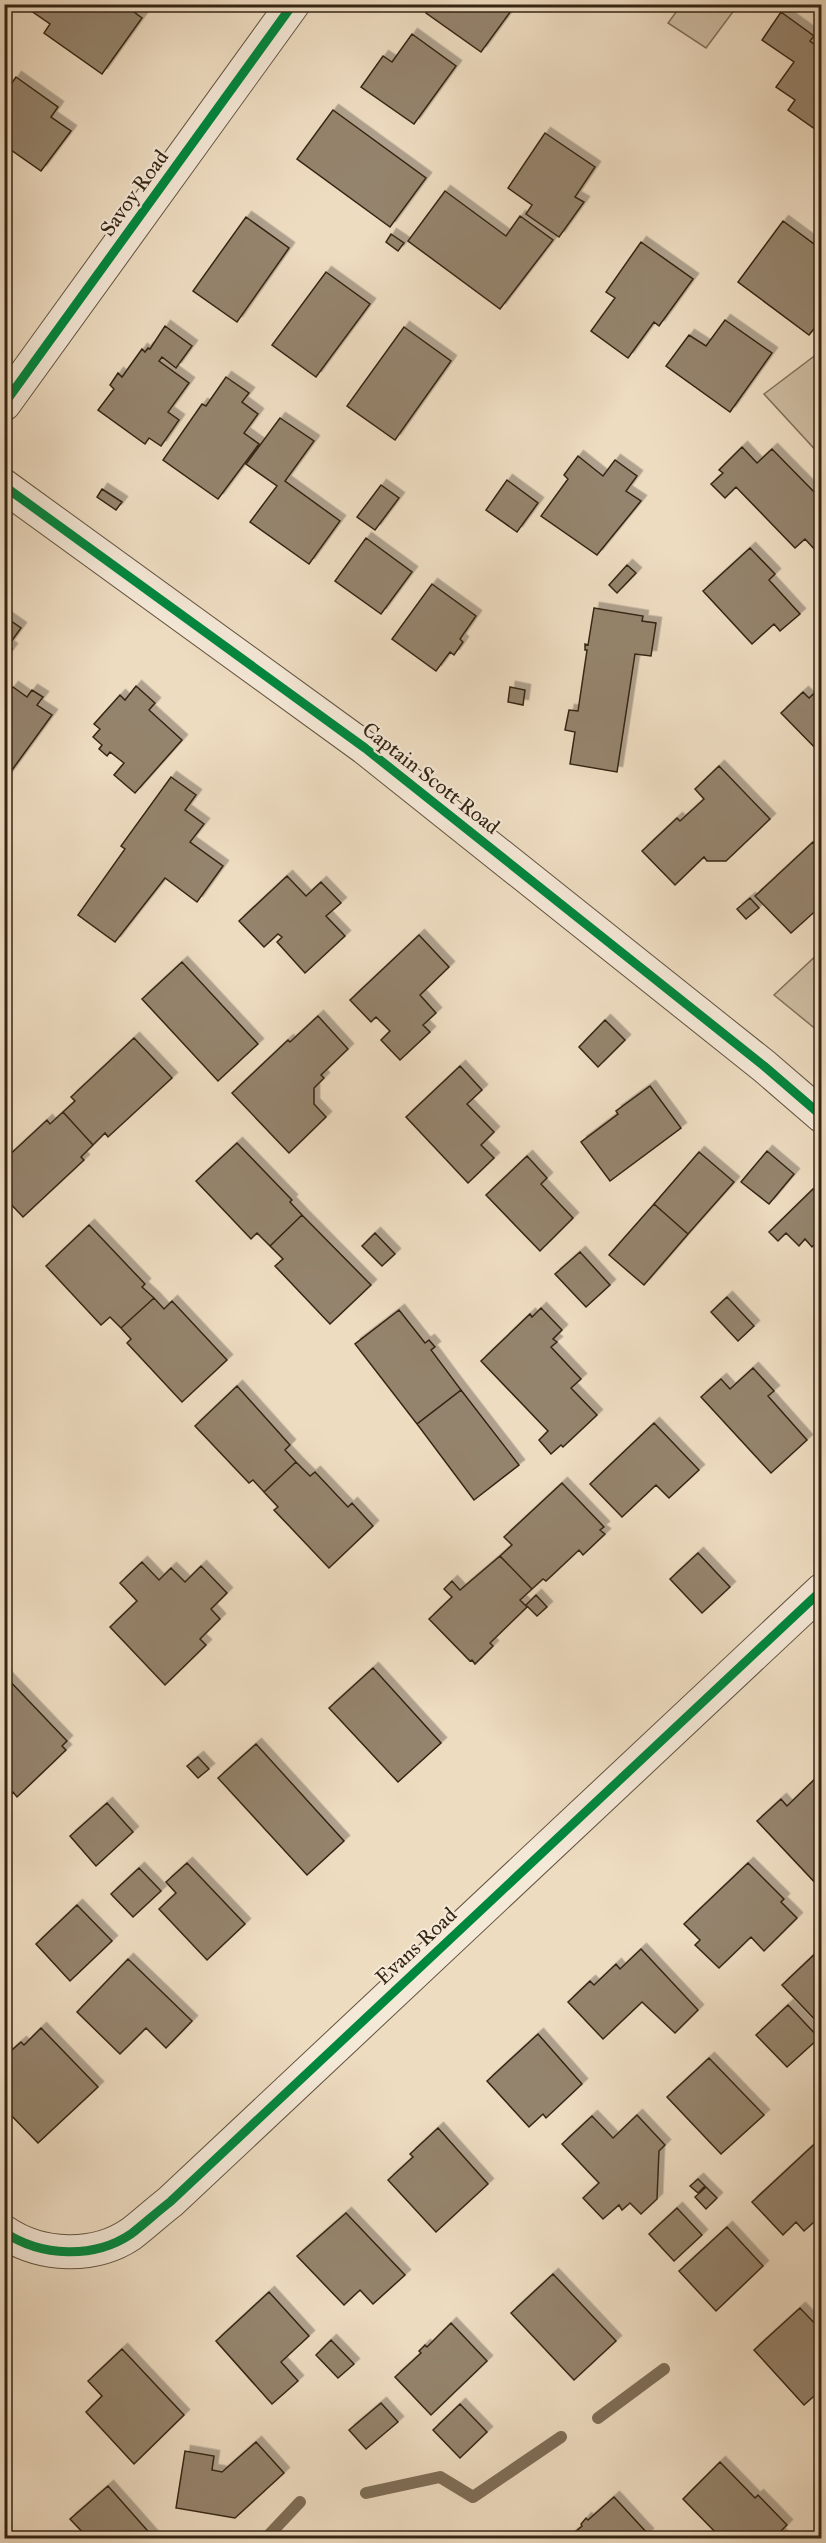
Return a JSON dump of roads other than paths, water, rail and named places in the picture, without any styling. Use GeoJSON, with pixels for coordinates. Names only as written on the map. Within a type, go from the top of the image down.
{"type":"FeatureCollection","features":[{"type":"Feature","properties":{"kind":"street","name":"Savoy Road"},"geometry":{"type":"LineString","coordinates":[[4,404],[293,4]]}},
{"type":"Feature","properties":{"kind":"street","name":"Captain Scott Road"},"geometry":{"type":"LineString","coordinates":[[4,486],[365,748],[764,1066],[822,1116]]}},
{"type":"Feature","properties":{"kind":"street","name":"Evans Road"},"geometry":{"type":"LineString","coordinates":[[4,2232],[16,2240],[40,2249],[71,2252],[99,2248],[129,2235],[170,2202],[822,1590]]}},
{"type":"Feature","properties":{"kind":"waterway"},"geometry":{"type":"LineString","coordinates":[[598,2418],[664,2369]]}},
{"type":"Feature","properties":{"kind":"waterway"},"geometry":{"type":"LineString","coordinates":[[366,2493],[440,2477],[473,2497],[561,2437]]}},
{"type":"Feature","properties":{"kind":"waterway"},"geometry":{"type":"LineString","coordinates":[[266,2538],[300,2502]]}}]}
